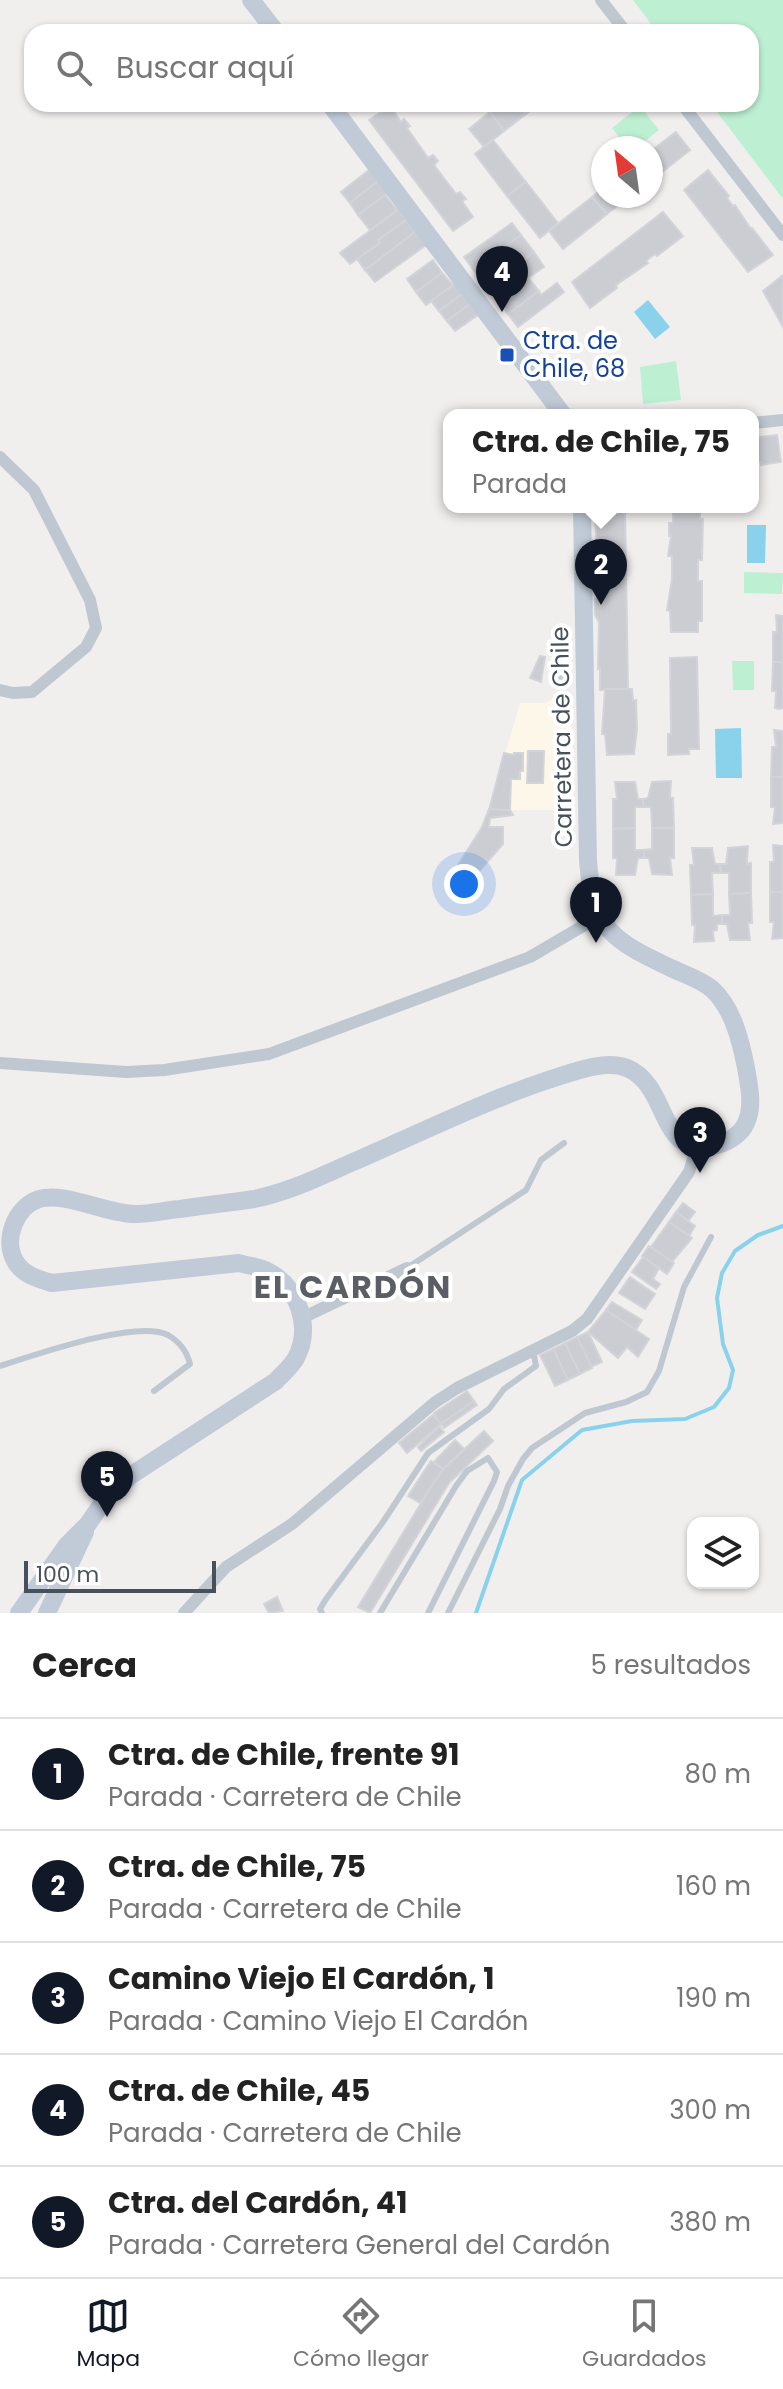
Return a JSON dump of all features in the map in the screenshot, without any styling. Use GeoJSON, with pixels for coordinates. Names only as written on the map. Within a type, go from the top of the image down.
{"type":"FeatureCollection","features":[{"type":"Feature","properties":{"kind":"street"},"geometry":{"type":"LineString","coordinates":[[251,0],[270,24]]}},
{"type":"Feature","properties":{"kind":"street"},"geometry":{"type":"LineString","coordinates":[[601,0],[620,24]]}},
{"type":"Feature","properties":{"kind":"street"},"geometry":{"type":"LineString","coordinates":[[336,112],[559,409]]}},
{"type":"Feature","properties":{"kind":"street"},"geometry":{"type":"LineString","coordinates":[[688,112],[783,235]]}},
{"type":"Feature","properties":{"kind":"street"},"geometry":{"type":"LineString","coordinates":[[759,422],[783,420]]}},
{"type":"Feature","properties":{"kind":"street"},"geometry":{"type":"LineString","coordinates":[[0,457],[34,490],[90,600],[96,628],[86,647],[32,692],[0,690]]}},
{"type":"Feature","properties":{"kind":"street","name":"Carretera de Chile"},"geometry":{"type":"LineString","coordinates":[[582,513],[591,892],[600,916],[610,931],[624,943],[708,986],[729,1013],[750,1087],[749,1115],[745,1125],[733,1138],[710,1147],[697,1146]]}},
{"type":"Feature","properties":{"kind":"street"},"geometry":{"type":"LineString","coordinates":[[0,1063],[126,1072],[164,1070],[269,1054],[530,957],[600,916]]}},
{"type":"Feature","properties":{"kind":"street"},"geometry":{"type":"LineString","coordinates":[[47,1613],[88,1524],[103,1502],[130,1476],[276,1381],[295,1360],[304,1338],[297,1302],[286,1284],[268,1271],[239,1263],[52,1283],[32,1277],[16,1263],[10,1245],[13,1226],[24,1208],[40,1199],[63,1199],[101,1210],[136,1214],[255,1198],[301,1185],[514,1093],[567,1074],[603,1066],[622,1067],[643,1078],[655,1092],[673,1133],[685,1143],[697,1146],[689,1172],[587,1319],[572,1331],[457,1388],[434,1403],[292,1524],[226,1567],[184,1613]]}},
{"type":"Feature","properties":{"kind":"street"},"geometry":{"type":"LineString","coordinates":[[302,1318],[407,1268]]}},
{"type":"Feature","properties":{"kind":"street"},"geometry":{"type":"LineString","coordinates":[[19,1613],[67,1545],[88,1524]]}},
{"type":"Feature","properties":{"kind":"lane"},"geometry":{"type":"LineString","coordinates":[[407,1268],[526,1190],[541,1160],[564,1143]]}},
{"type":"Feature","properties":{"kind":"lane"},"geometry":{"type":"LineString","coordinates":[[448,1613],[500,1509],[508,1486],[532,1448],[585,1413],[626,1402],[647,1392],[659,1371],[684,1287],[711,1237]]}},
{"type":"Feature","properties":{"kind":"lane"},"geometry":{"type":"LineString","coordinates":[[0,1366],[134,1330],[167,1335],[186,1351],[190,1364],[154,1391]]}},
{"type":"Feature","properties":{"kind":"lane"},"geometry":{"type":"LineString","coordinates":[[322,1613],[320,1609],[326,1599],[383,1522],[419,1464],[437,1445],[489,1409],[504,1389],[536,1366],[533,1350]]}},
{"type":"Feature","properties":{"kind":"lane"},"geometry":{"type":"LineString","coordinates":[[380,1613],[456,1486],[467,1471],[488,1458],[497,1472],[494,1481],[428,1613]]}},
{"type":"Feature","properties":{"kind":"shaded area"},"geometry":{"type":"Polygon","coordinates":[[[562,694],[571,707],[574,790],[571,810],[489,810],[520,703],[545,703],[562,694]]]}},
{"type":"Feature","properties":{"kind":"green space"},"geometry":{"type":"Polygon","coordinates":[[[633,0],[783,0],[783,199],[717,112],[759,112],[759,24],[651,24],[633,0]]]}},
{"type":"Feature","properties":{"kind":"green space"},"geometry":{"type":"Polygon","coordinates":[[[632,112],[645,112],[659,130],[651,136],[618,136],[612,128],[632,112]]]}},
{"type":"Feature","properties":{"kind":"green space"},"geometry":{"type":"Polygon","coordinates":[[[676,361],[681,400],[643,404],[640,367],[676,361]]]}},
{"type":"Feature","properties":{"kind":"green space"},"geometry":{"type":"Polygon","coordinates":[[[744,572],[783,573],[782,594],[744,593],[744,572]]]}},
{"type":"Feature","properties":{"kind":"green space"},"geometry":{"type":"Polygon","coordinates":[[[732,661],[754,661],[754,690],[733,690],[732,661]]]}},
{"type":"Feature","properties":{"kind":"water"},"geometry":{"type":"Polygon","coordinates":[[[648,300],[670,327],[655,339],[634,312],[648,300]]]}},
{"type":"Feature","properties":{"kind":"water"},"geometry":{"type":"Polygon","coordinates":[[[747,525],[766,525],[765,563],[747,563],[747,525]]]}},
{"type":"Feature","properties":{"kind":"water"},"geometry":{"type":"Polygon","coordinates":[[[741,728],[742,778],[716,778],[715,729],[741,728]]]}},
{"type":"Feature","properties":{"kind":"building"},"geometry":{"type":"Polygon","coordinates":[[[381,112],[394,112],[401,122],[404,119],[428,158],[433,155],[438,161],[434,165],[456,194],[460,192],[466,199],[462,201],[473,217],[453,231],[369,120],[381,112]]]}},
{"type":"Feature","properties":{"kind":"building"},"geometry":{"type":"Polygon","coordinates":[[[490,112],[524,112],[526,114],[504,131],[490,112]]]}},
{"type":"Feature","properties":{"kind":"building"},"geometry":{"type":"Polygon","coordinates":[[[490,112],[504,131],[484,147],[469,129],[490,112]]]}},
{"type":"Feature","properties":{"kind":"building"},"geometry":{"type":"Polygon","coordinates":[[[676,132],[690,150],[663,171],[663,142],[676,132]]]}},
{"type":"Feature","properties":{"kind":"building"},"geometry":{"type":"Polygon","coordinates":[[[493,140],[526,182],[507,196],[475,154],[493,140]]]}},
{"type":"Feature","properties":{"kind":"building"},"geometry":{"type":"Polygon","coordinates":[[[369,170],[378,181],[350,203],[341,192],[369,170]]]}},
{"type":"Feature","properties":{"kind":"building"},"geometry":{"type":"Polygon","coordinates":[[[708,170],[773,255],[748,272],[684,190],[708,170]]]}},
{"type":"Feature","properties":{"kind":"building"},"geometry":{"type":"Polygon","coordinates":[[[378,181],[387,194],[358,215],[350,203],[378,181]]]}},
{"type":"Feature","properties":{"kind":"building"},"geometry":{"type":"Polygon","coordinates":[[[526,182],[558,223],[540,238],[507,196],[526,182]]]}},
{"type":"Feature","properties":{"kind":"building"},"geometry":{"type":"Polygon","coordinates":[[[385,195],[397,210],[370,230],[358,215],[385,195]]]}},
{"type":"Feature","properties":{"kind":"building"},"geometry":{"type":"Polygon","coordinates":[[[591,198],[591,208],[602,208],[607,214],[563,249],[549,231],[591,198]]]}},
{"type":"Feature","properties":{"kind":"building"},"geometry":{"type":"Polygon","coordinates":[[[398,210],[406,220],[350,264],[340,253],[398,210]]]}},
{"type":"Feature","properties":{"kind":"building"},"geometry":{"type":"Polygon","coordinates":[[[663,212],[683,236],[657,256],[655,254],[646,261],[648,263],[590,308],[572,282],[663,212]]]}},
{"type":"Feature","properties":{"kind":"building"},"geometry":{"type":"Polygon","coordinates":[[[406,220],[415,232],[365,270],[357,259],[406,220]]]}},
{"type":"Feature","properties":{"kind":"building"},"geometry":{"type":"Polygon","coordinates":[[[512,223],[521,235],[473,269],[464,257],[512,223]]]}},
{"type":"Feature","properties":{"kind":"building"},"geometry":{"type":"Polygon","coordinates":[[[415,232],[426,245],[375,282],[365,270],[415,232]]]}},
{"type":"Feature","properties":{"kind":"building"},"geometry":{"type":"Polygon","coordinates":[[[521,235],[534,252],[487,288],[473,269],[521,235]]]}},
{"type":"Feature","properties":{"kind":"building"},"geometry":{"type":"Polygon","coordinates":[[[534,252],[544,267],[497,299],[487,288],[534,252]]]}},
{"type":"Feature","properties":{"kind":"building"},"geometry":{"type":"Polygon","coordinates":[[[433,260],[442,273],[416,292],[407,279],[433,260]]]}},
{"type":"Feature","properties":{"kind":"building"},"geometry":{"type":"Polygon","coordinates":[[[442,273],[453,285],[426,305],[416,292],[442,273]]]}},
{"type":"Feature","properties":{"kind":"building"},"geometry":{"type":"Polygon","coordinates":[[[783,275],[783,327],[763,291],[783,275]]]}},
{"type":"Feature","properties":{"kind":"building"},"geometry":{"type":"Polygon","coordinates":[[[528,278],[539,291],[508,314],[497,299],[528,278]]]}},
{"type":"Feature","properties":{"kind":"building"},"geometry":{"type":"Polygon","coordinates":[[[557,283],[564,292],[518,327],[508,314],[539,291],[541,295],[557,283]]]}},
{"type":"Feature","properties":{"kind":"building"},"geometry":{"type":"Polygon","coordinates":[[[455,284],[462,294],[439,311],[431,301],[455,284]]]}},
{"type":"Feature","properties":{"kind":"building"},"geometry":{"type":"Polygon","coordinates":[[[462,294],[470,304],[447,321],[439,311],[462,294]]]}},
{"type":"Feature","properties":{"kind":"building"},"geometry":{"type":"Polygon","coordinates":[[[470,304],[478,315],[455,331],[447,321],[470,304]]]}},
{"type":"Feature","properties":{"kind":"building"},"geometry":{"type":"Polygon","coordinates":[[[777,435],[781,462],[761,465],[759,437],[777,435]]]}},
{"type":"Feature","properties":{"kind":"building"},"geometry":{"type":"Polygon","coordinates":[[[598,513],[625,513],[628,689],[600,690],[599,622],[595,615],[598,580],[594,545],[597,545],[595,517],[598,513]]]}},
{"type":"Feature","properties":{"kind":"building"},"geometry":{"type":"Polygon","coordinates":[[[673,513],[700,513],[700,519],[703,519],[702,560],[698,560],[698,581],[702,581],[702,621],[698,621],[698,632],[671,632],[670,611],[667,610],[672,579],[672,556],[668,556],[669,523],[673,523],[673,513]]]}},
{"type":"Feature","properties":{"kind":"building"},"geometry":{"type":"Polygon","coordinates":[[[776,615],[783,616],[783,662],[773,662],[776,615]]]}},
{"type":"Feature","properties":{"kind":"building"},"geometry":{"type":"Polygon","coordinates":[[[540,656],[545,657],[541,682],[530,678],[540,656]]]}},
{"type":"Feature","properties":{"kind":"building"},"geometry":{"type":"Polygon","coordinates":[[[553,656],[566,656],[567,685],[554,686],[553,656]]]}},
{"type":"Feature","properties":{"kind":"building"},"geometry":{"type":"Polygon","coordinates":[[[697,657],[699,749],[689,749],[689,754],[668,755],[668,734],[671,734],[670,658],[697,657]]]}},
{"type":"Feature","properties":{"kind":"building"},"geometry":{"type":"Polygon","coordinates":[[[773,662],[783,662],[783,708],[779,709],[775,708],[776,691],[772,691],[773,662]]]}},
{"type":"Feature","properties":{"kind":"building"},"geometry":{"type":"Polygon","coordinates":[[[605,689],[632,689],[633,701],[636,700],[637,729],[634,754],[607,755],[605,734],[602,734],[605,689]]]}},
{"type":"Feature","properties":{"kind":"building"},"geometry":{"type":"Polygon","coordinates":[[[774,730],[783,731],[783,777],[771,777],[772,747],[776,747],[774,730]]]}},
{"type":"Feature","properties":{"kind":"building"},"geometry":{"type":"Polygon","coordinates":[[[528,751],[544,751],[543,783],[527,783],[528,751]]]}},
{"type":"Feature","properties":{"kind":"building"},"geometry":{"type":"Polygon","coordinates":[[[504,753],[523,753],[523,771],[520,771],[520,779],[511,779],[510,810],[489,810],[504,753]]]}},
{"type":"Feature","properties":{"kind":"building"},"geometry":{"type":"Polygon","coordinates":[[[771,777],[783,777],[783,823],[773,824],[775,807],[771,807],[771,777]]]}},
{"type":"Feature","properties":{"kind":"building"},"geometry":{"type":"Polygon","coordinates":[[[671,781],[674,828],[652,828],[651,807],[643,807],[643,799],[648,798],[652,782],[671,781]]]}},
{"type":"Feature","properties":{"kind":"building"},"geometry":{"type":"Polygon","coordinates":[[[615,782],[635,782],[638,799],[643,799],[643,807],[635,807],[635,828],[613,829],[613,799],[617,799],[615,782]]]}},
{"type":"Feature","properties":{"kind":"building"},"geometry":{"type":"Polygon","coordinates":[[[489,809],[510,810],[513,815],[490,818],[489,827],[503,827],[503,844],[475,876],[458,865],[482,827],[489,809]]]}},
{"type":"Feature","properties":{"kind":"building"},"geometry":{"type":"Polygon","coordinates":[[[635,828],[635,850],[644,850],[644,858],[638,858],[635,875],[616,875],[613,829],[635,828]]]}},
{"type":"Feature","properties":{"kind":"building"},"geometry":{"type":"Polygon","coordinates":[[[652,828],[674,828],[674,858],[670,858],[672,875],[652,874],[649,858],[644,858],[644,850],[652,849],[652,828]]]}},
{"type":"Feature","properties":{"kind":"building"},"geometry":{"type":"Polygon","coordinates":[[[773,845],[783,846],[783,892],[770,892],[773,845]]]}},
{"type":"Feature","properties":{"kind":"building"},"geometry":{"type":"Polygon","coordinates":[[[748,846],[751,893],[729,894],[729,873],[721,873],[720,864],[726,864],[728,848],[748,846]]]}},
{"type":"Feature","properties":{"kind":"building"},"geometry":{"type":"Polygon","coordinates":[[[692,848],[712,848],[715,864],[720,864],[721,873],[712,873],[713,894],[691,895],[692,848]]]}},
{"type":"Feature","properties":{"kind":"building"},"geometry":{"type":"Polygon","coordinates":[[[770,892],[783,892],[783,938],[772,939],[774,922],[770,922],[770,892]]]}},
{"type":"Feature","properties":{"kind":"building"},"geometry":{"type":"Polygon","coordinates":[[[751,893],[750,940],[730,940],[727,924],[722,924],[722,915],[730,915],[729,894],[751,893]]]}},
{"type":"Feature","properties":{"kind":"building"},"geometry":{"type":"Polygon","coordinates":[[[713,894],[713,916],[722,915],[722,924],[717,924],[717,930],[713,931],[714,941],[694,942],[691,895],[713,894]]]}},
{"type":"Feature","properties":{"kind":"building"},"geometry":{"type":"Polygon","coordinates":[[[683,1203],[695,1212],[688,1221],[676,1212],[683,1203]]]}},
{"type":"Feature","properties":{"kind":"building"},"geometry":{"type":"Polygon","coordinates":[[[676,1212],[695,1226],[689,1236],[669,1222],[676,1212]]]}},
{"type":"Feature","properties":{"kind":"building"},"geometry":{"type":"Polygon","coordinates":[[[669,1222],[692,1238],[672,1262],[651,1247],[669,1222]]]}},
{"type":"Feature","properties":{"kind":"building"},"geometry":{"type":"Polygon","coordinates":[[[649,1246],[674,1263],[667,1274],[642,1256],[649,1246]]]}},
{"type":"Feature","properties":{"kind":"building"},"geometry":{"type":"Polygon","coordinates":[[[643,1257],[659,1268],[653,1279],[660,1284],[656,1289],[632,1272],[643,1257]]]}},
{"type":"Feature","properties":{"kind":"building"},"geometry":{"type":"Polygon","coordinates":[[[630,1277],[655,1294],[645,1309],[619,1293],[630,1277]]]}},
{"type":"Feature","properties":{"kind":"building"},"geometry":{"type":"Polygon","coordinates":[[[612,1302],[642,1320],[635,1331],[606,1310],[612,1302]]]}},
{"type":"Feature","properties":{"kind":"building"},"geometry":{"type":"Polygon","coordinates":[[[606,1310],[649,1339],[638,1357],[627,1347],[618,1358],[588,1332],[606,1310]]]}},
{"type":"Feature","properties":{"kind":"building"},"geometry":{"type":"Polygon","coordinates":[[[588,1332],[602,1362],[591,1367],[577,1337],[588,1332]]]}},
{"type":"Feature","properties":{"kind":"building"},"geometry":{"type":"Polygon","coordinates":[[[577,1337],[592,1368],[580,1374],[565,1343],[577,1337]]]}},
{"type":"Feature","properties":{"kind":"building"},"geometry":{"type":"Polygon","coordinates":[[[565,1343],[580,1374],[568,1380],[553,1349],[565,1343]]]}},
{"type":"Feature","properties":{"kind":"building"},"geometry":{"type":"Polygon","coordinates":[[[553,1349],[568,1380],[555,1386],[540,1355],[553,1349]]]}},
{"type":"Feature","properties":{"kind":"building"},"geometry":{"type":"Polygon","coordinates":[[[467,1391],[474,1401],[441,1424],[434,1413],[467,1391]]]}},
{"type":"Feature","properties":{"kind":"building"},"geometry":{"type":"Polygon","coordinates":[[[474,1401],[477,1405],[444,1428],[441,1424],[474,1401]]]}},
{"type":"Feature","properties":{"kind":"building"},"geometry":{"type":"Polygon","coordinates":[[[433,1415],[441,1424],[407,1453],[399,1443],[433,1415]]]}},
{"type":"Feature","properties":{"kind":"building"},"geometry":{"type":"Polygon","coordinates":[[[439,1426],[444,1432],[421,1451],[418,1447],[439,1426]]]}},
{"type":"Feature","properties":{"kind":"building"},"geometry":{"type":"Polygon","coordinates":[[[484,1431],[493,1441],[449,1483],[370,1613],[358,1607],[440,1472],[484,1431]]]}},
{"type":"Feature","properties":{"kind":"building"},"geometry":{"type":"Polygon","coordinates":[[[455,1440],[464,1449],[443,1469],[434,1462],[455,1440]]]}},
{"type":"Feature","properties":{"kind":"building"},"geometry":{"type":"Polygon","coordinates":[[[431,1461],[443,1469],[420,1503],[408,1496],[431,1461]]]}},
{"type":"Feature","properties":{"kind":"building"},"geometry":{"type":"Polygon","coordinates":[[[277,1597],[283,1611],[269,1613],[264,1604],[277,1597]]]}},
{"type":"Feature","properties":{"kind":"waterway"},"geometry":{"type":"LineString","coordinates":[[476,1613],[522,1480],[582,1430],[632,1421],[685,1419],[714,1407],[729,1388],[733,1370],[723,1344],[717,1298],[722,1273],[735,1251],[758,1235],[783,1226]]}},
{"type":"Feature","properties":{"kind":"place","name":"Ctra. de Chile, 45"},"geometry":{"type":"Point","coordinates":[502,312]}},
{"type":"Feature","properties":{"kind":"place","name":"Ctra. de Chile, 68"},"geometry":{"type":"Point","coordinates":[507,355]}},
{"type":"Feature","properties":{"kind":"place","name":"Ctra. de Chile, 75"},"geometry":{"type":"Point","coordinates":[601,605]}},
{"type":"Feature","properties":{"kind":"place","name":"Ctra. de Chile, frente 91"},"geometry":{"type":"Point","coordinates":[596,943]}},
{"type":"Feature","properties":{"kind":"place","name":"Camino Viejo El Cardón, 1"},"geometry":{"type":"Point","coordinates":[700,1173]}},
{"type":"Feature","properties":{"kind":"place","name":"Ctra. del Cardón, 41"},"geometry":{"type":"Point","coordinates":[107,1517]}},
{"type":"Feature","properties":{"kind":"district","name":"EL CARDÓN"},"geometry":{"type":"Point","coordinates":[353,1287]}}]}
